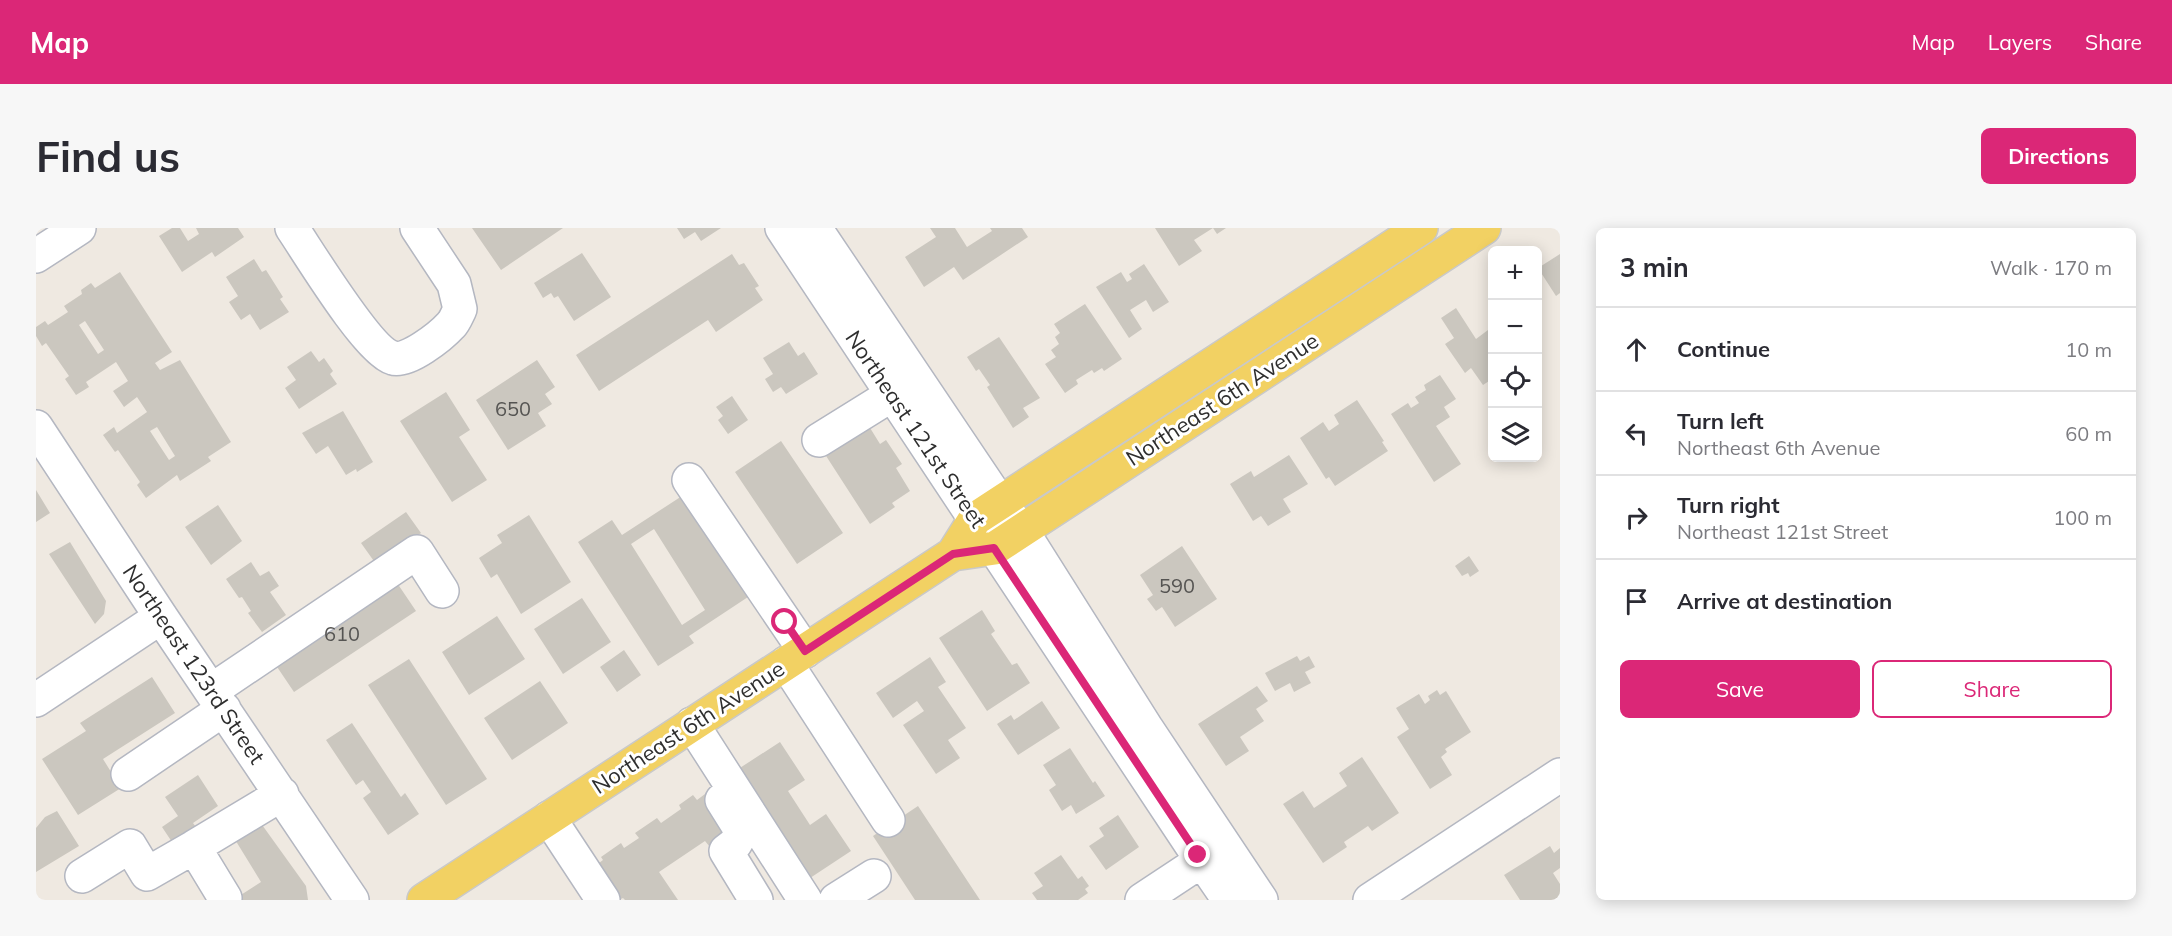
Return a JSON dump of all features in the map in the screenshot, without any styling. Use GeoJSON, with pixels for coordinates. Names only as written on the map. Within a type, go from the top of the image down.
{"type":"FeatureCollection","features":[{"type":"Feature","properties":{"kind":"main road","name":"Northeast 6th Avenue"},"geometry":{"type":"LineString","coordinates":[[424,900],[953,554],[987,511],[1421,228]]}},
{"type":"Feature","properties":{"kind":"main road","name":"Northeast 6th Avenue"},"geometry":{"type":"LineString","coordinates":[[953,554],[994,548],[1022,531],[1484,228]]}},
{"type":"Feature","properties":{"kind":"street"},"geometry":{"type":"LineString","coordinates":[[36,256],[80,228]]}},
{"type":"Feature","properties":{"kind":"street"},"geometry":{"type":"LineString","coordinates":[[292,228],[356,322],[381,350],[392,358],[403,360],[440,336],[453,323],[460,309],[454,284],[417,228]]}},
{"type":"Feature","properties":{"kind":"street","name":"Northeast 121st Street"},"geometry":{"type":"LineString","coordinates":[[782,228],[893,394],[987,511],[1022,531],[1147,729],[1261,900]]}},
{"type":"Feature","properties":{"kind":"street","name":"Northeast 121st Street"},"geometry":{"type":"LineString","coordinates":[[815,228],[987,511],[994,548],[1229,900]]}},
{"type":"Feature","properties":{"kind":"street"},"geometry":{"type":"LineString","coordinates":[[819,440],[893,394]]}},
{"type":"Feature","properties":{"kind":"street","name":"Northeast 123rd Street"},"geometry":{"type":"LineString","coordinates":[[40,443],[218,700],[352,900]]}},
{"type":"Feature","properties":{"kind":"street"},"geometry":{"type":"LineString","coordinates":[[689,480],[795,657],[888,820]]}},
{"type":"Feature","properties":{"kind":"street"},"geometry":{"type":"LineString","coordinates":[[128,774],[218,700],[417,552],[442,591]]}},
{"type":"Feature","properties":{"kind":"street"},"geometry":{"type":"LineString","coordinates":[[36,700],[161,617]]}},
{"type":"Feature","properties":{"kind":"street"},"geometry":{"type":"LineString","coordinates":[[686,729],[742,832],[735,844],[726,851],[756,900]]}},
{"type":"Feature","properties":{"kind":"street"},"geometry":{"type":"LineString","coordinates":[[686,729],[805,900]]}},
{"type":"Feature","properties":{"kind":"street"},"geometry":{"type":"LineString","coordinates":[[1370,900],[1560,775]]}},
{"type":"Feature","properties":{"kind":"street"},"geometry":{"type":"LineString","coordinates":[[82,876],[130,846],[147,874],[282,794]]}},
{"type":"Feature","properties":{"kind":"street"},"geometry":{"type":"LineString","coordinates":[[549,818],[603,900]]}},
{"type":"Feature","properties":{"kind":"street"},"geometry":{"type":"LineString","coordinates":[[194,847],[225,898]]}},
{"type":"Feature","properties":{"kind":"street"},"geometry":{"type":"LineString","coordinates":[[1156,896],[1201,861]]}},
{"type":"Feature","properties":{"kind":"street"},"geometry":{"type":"LineString","coordinates":[[836,900],[874,876]]}},
{"type":"Feature","properties":{"kind":"building"},"geometry":{"type":"Polygon","coordinates":[[[172,228],[180,228],[188,241],[199,234],[196,228],[238,228],[244,237],[215,257],[212,252],[182,272],[159,236],[172,228]]]}},
{"type":"Feature","properties":{"kind":"building"},"geometry":{"type":"Polygon","coordinates":[[[472,228],[563,228],[501,270],[472,228]]]}},
{"type":"Feature","properties":{"kind":"building"},"geometry":{"type":"Polygon","coordinates":[[[677,228],[721,228],[701,241],[695,232],[684,239],[677,228]]]}},
{"type":"Feature","properties":{"kind":"building"},"geometry":{"type":"Polygon","coordinates":[[[930,228],[955,228],[967,247],[992,231],[990,228],[1022,228],[1028,237],[963,280],[954,267],[924,287],[905,257],[936,237],[930,228]]]}},
{"type":"Feature","properties":{"kind":"building"},"geometry":{"type":"Polygon","coordinates":[[[1155,228],[1213,228],[1194,240],[1202,251],[1179,266],[1155,228]]]}},
{"type":"Feature","properties":{"kind":"building"},"geometry":{"type":"Polygon","coordinates":[[[1213,228],[1226,228],[1217,234],[1213,228]]]}},
{"type":"Feature","properties":{"kind":"building"},"geometry":{"type":"Polygon","coordinates":[[[582,253],[611,297],[574,321],[558,296],[554,298],[551,293],[543,298],[534,283],[582,253]]]}},
{"type":"Feature","properties":{"kind":"building"},"geometry":{"type":"Polygon","coordinates":[[[732,254],[739,265],[744,263],[759,286],[755,288],[763,300],[716,332],[708,320],[599,391],[576,355],[732,254]]]}},
{"type":"Feature","properties":{"kind":"building"},"geometry":{"type":"Polygon","coordinates":[[[1560,254],[1560,293],[1556,296],[1542,274],[1542,265],[1560,254]]]}},
{"type":"Feature","properties":{"kind":"building"},"geometry":{"type":"Polygon","coordinates":[[[254,259],[262,272],[266,270],[283,297],[280,299],[289,312],[260,330],[250,314],[241,320],[229,302],[238,296],[226,277],[254,259]]]}},
{"type":"Feature","properties":{"kind":"building"},"geometry":{"type":"Polygon","coordinates":[[[1144,264],[1169,302],[1153,312],[1146,300],[1130,310],[1142,329],[1129,338],[1096,287],[1121,272],[1127,282],[1132,279],[1129,274],[1144,264]]]}},
{"type":"Feature","properties":{"kind":"building"},"geometry":{"type":"Polygon","coordinates":[[[120,272],[172,352],[155,363],[160,370],[180,360],[231,442],[208,457],[211,461],[180,481],[177,475],[146,498],[137,485],[140,482],[118,450],[115,452],[103,435],[114,427],[117,433],[147,412],[137,397],[124,407],[113,391],[128,381],[116,362],[86,382],[89,387],[76,395],[65,379],[69,376],[46,343],[42,346],[36,336],[36,327],[45,321],[48,325],[68,312],[64,306],[82,294],[81,290],[91,283],[95,288],[120,272]],[[85,321],[79,325],[98,354],[104,350],[85,321]],[[157,427],[150,431],[169,460],[175,456],[157,427]]]}},
{"type":"Feature","properties":{"kind":"building"},"geometry":{"type":"Polygon","coordinates":[[[1085,304],[1122,359],[1104,371],[1102,368],[1094,373],[1092,370],[1076,380],[1078,384],[1065,393],[1045,364],[1056,357],[1051,350],[1059,344],[1055,337],[1060,333],[1054,324],[1085,304]]]}},
{"type":"Feature","properties":{"kind":"building"},"geometry":{"type":"Polygon","coordinates":[[[1456,308],[1476,339],[1488,330],[1488,382],[1483,385],[1471,368],[1465,373],[1445,344],[1454,338],[1441,318],[1456,308]]]}},
{"type":"Feature","properties":{"kind":"building"},"geometry":{"type":"Polygon","coordinates":[[[999,337],[1040,398],[1023,408],[1029,417],[1013,428],[987,387],[990,385],[979,369],[976,371],[967,357],[999,337]]]}},
{"type":"Feature","properties":{"kind":"building"},"geometry":{"type":"Polygon","coordinates":[[[789,342],[798,356],[804,352],[818,374],[786,394],[781,387],[773,392],[765,379],[773,374],[763,358],[789,342]]]}},
{"type":"Feature","properties":{"kind":"building"},"geometry":{"type":"Polygon","coordinates":[[[311,351],[319,362],[324,358],[333,371],[330,374],[337,384],[299,409],[285,388],[296,380],[287,367],[311,351]]]}},
{"type":"Feature","properties":{"kind":"building"},"geometry":{"type":"Polygon","coordinates":[[[537,360],[555,387],[545,394],[552,404],[538,413],[546,426],[508,450],[476,400],[537,360]]]}},
{"type":"Feature","properties":{"kind":"building"},"geometry":{"type":"Polygon","coordinates":[[[1440,375],[1456,399],[1444,407],[1450,417],[1436,426],[1461,464],[1434,482],[1391,414],[1408,403],[1411,408],[1419,403],[1415,397],[1426,390],[1424,385],[1440,375]]]}},
{"type":"Feature","properties":{"kind":"building"},"geometry":{"type":"Polygon","coordinates":[[[446,392],[470,430],[459,437],[487,480],[452,502],[400,421],[446,392]]]}},
{"type":"Feature","properties":{"kind":"building"},"geometry":{"type":"Polygon","coordinates":[[[732,396],[748,420],[728,434],[718,420],[723,416],[716,407],[732,396]]]}},
{"type":"Feature","properties":{"kind":"building"},"geometry":{"type":"Polygon","coordinates":[[[1357,400],[1388,451],[1335,486],[1329,477],[1326,479],[1300,438],[1323,422],[1329,431],[1339,424],[1334,415],[1357,400]]]}},
{"type":"Feature","properties":{"kind":"building"},"geometry":{"type":"Polygon","coordinates":[[[343,411],[373,462],[357,472],[356,469],[346,475],[328,446],[316,454],[302,433],[343,411]]]}},
{"type":"Feature","properties":{"kind":"building"},"geometry":{"type":"Polygon","coordinates":[[[867,423],[880,444],[886,440],[902,464],[896,468],[910,491],[892,503],[895,507],[870,524],[819,445],[867,423]]]}},
{"type":"Feature","properties":{"kind":"building"},"geometry":{"type":"Polygon","coordinates":[[[781,441],[843,533],[797,564],[735,472],[781,441]]]}},
{"type":"Feature","properties":{"kind":"building"},"geometry":{"type":"Polygon","coordinates":[[[1289,455],[1308,484],[1283,499],[1291,512],[1268,526],[1261,516],[1253,521],[1230,484],[1251,471],[1254,477],[1289,455]]]}},
{"type":"Feature","properties":{"kind":"building"},"geometry":{"type":"Polygon","coordinates":[[[36,490],[50,513],[36,522],[36,490]]]}},
{"type":"Feature","properties":{"kind":"building"},"geometry":{"type":"Polygon","coordinates":[[[682,496],[748,597],[689,636],[694,643],[658,666],[578,542],[612,520],[622,535],[682,496]],[[654,529],[631,544],[682,625],[705,610],[654,529]]]}},
{"type":"Feature","properties":{"kind":"building"},"geometry":{"type":"Polygon","coordinates":[[[218,505],[242,541],[211,565],[185,527],[218,505]]]}},
{"type":"Feature","properties":{"kind":"building"},"geometry":{"type":"Polygon","coordinates":[[[406,512],[421,533],[376,564],[361,543],[406,512]]]}},
{"type":"Feature","properties":{"kind":"building"},"geometry":{"type":"Polygon","coordinates":[[[529,515],[571,582],[521,614],[497,574],[491,578],[479,558],[502,543],[497,535],[529,515]]]}},
{"type":"Feature","properties":{"kind":"building"},"geometry":{"type":"Polygon","coordinates":[[[70,542],[106,601],[104,614],[95,624],[49,554],[70,542]]]}},
{"type":"Feature","properties":{"kind":"building"},"geometry":{"type":"Polygon","coordinates":[[[1182,546],[1217,599],[1175,627],[1162,607],[1156,611],[1147,599],[1153,595],[1140,575],[1182,546]]]}},
{"type":"Feature","properties":{"kind":"building"},"geometry":{"type":"Polygon","coordinates":[[[1469,556],[1479,571],[1470,577],[1468,573],[1462,576],[1455,566],[1469,556]]]}},
{"type":"Feature","properties":{"kind":"building"},"geometry":{"type":"Polygon","coordinates":[[[251,562],[260,576],[269,571],[279,586],[270,592],[286,615],[262,632],[248,613],[251,611],[242,597],[239,598],[226,579],[251,562]]]}},
{"type":"Feature","properties":{"kind":"building"},"geometry":{"type":"Polygon","coordinates":[[[391,574],[416,611],[294,692],[269,655],[391,574]]]}},
{"type":"Feature","properties":{"kind":"building"},"geometry":{"type":"Polygon","coordinates":[[[582,598],[611,642],[563,674],[534,629],[582,598]]]}},
{"type":"Feature","properties":{"kind":"building"},"geometry":{"type":"Polygon","coordinates":[[[982,610],[995,631],[991,634],[1012,665],[1017,663],[1030,683],[987,711],[939,638],[982,610]]]}},
{"type":"Feature","properties":{"kind":"building"},"geometry":{"type":"Polygon","coordinates":[[[497,616],[525,659],[469,695],[442,652],[497,616]]]}},
{"type":"Feature","properties":{"kind":"building"},"geometry":{"type":"Polygon","coordinates":[[[624,650],[641,675],[617,692],[600,667],[624,650]]]}},
{"type":"Feature","properties":{"kind":"building"},"geometry":{"type":"Polygon","coordinates":[[[1297,656],[1300,661],[1309,656],[1315,667],[1305,672],[1311,683],[1294,692],[1290,683],[1275,691],[1265,673],[1297,656]]]}},
{"type":"Feature","properties":{"kind":"building"},"geometry":{"type":"Polygon","coordinates":[[[930,657],[946,682],[938,687],[966,728],[948,740],[960,758],[936,774],[903,725],[924,711],[917,701],[893,718],[876,693],[930,657]]]}},
{"type":"Feature","properties":{"kind":"building"},"geometry":{"type":"Polygon","coordinates":[[[409,659],[487,779],[446,805],[368,685],[409,659]]]}},
{"type":"Feature","properties":{"kind":"building"},"geometry":{"type":"Polygon","coordinates":[[[152,677],[175,713],[103,759],[121,788],[78,815],[42,759],[86,731],[80,723],[152,677]]]}},
{"type":"Feature","properties":{"kind":"building"},"geometry":{"type":"Polygon","coordinates":[[[540,681],[568,723],[512,760],[484,718],[540,681]]]}},
{"type":"Feature","properties":{"kind":"building"},"geometry":{"type":"Polygon","coordinates":[[[1257,686],[1268,701],[1256,709],[1264,721],[1240,737],[1249,751],[1226,766],[1198,724],[1257,686]]]}},
{"type":"Feature","properties":{"kind":"building"},"geometry":{"type":"Polygon","coordinates":[[[1437,690],[1440,695],[1446,691],[1471,732],[1445,749],[1447,752],[1441,757],[1452,775],[1430,789],[1397,737],[1409,729],[1396,708],[1419,694],[1425,704],[1430,700],[1428,696],[1437,690]]]}},
{"type":"Feature","properties":{"kind":"building"},"geometry":{"type":"Polygon","coordinates":[[[1042,701],[1060,728],[1018,755],[997,724],[1011,715],[1014,720],[1042,701]]]}},
{"type":"Feature","properties":{"kind":"building"},"geometry":{"type":"Polygon","coordinates":[[[352,723],[401,797],[405,793],[419,814],[388,835],[363,798],[371,792],[363,780],[356,785],[326,740],[352,723]]]}},
{"type":"Feature","properties":{"kind":"building"},"geometry":{"type":"Polygon","coordinates":[[[780,742],[805,780],[788,791],[810,825],[826,814],[851,851],[801,884],[729,775],[780,742]]]}},
{"type":"Feature","properties":{"kind":"building"},"geometry":{"type":"Polygon","coordinates":[[[1070,748],[1093,783],[1095,781],[1105,796],[1076,814],[1071,805],[1062,811],[1049,790],[1056,785],[1043,765],[1070,748]]]}},
{"type":"Feature","properties":{"kind":"building"},"geometry":{"type":"Polygon","coordinates":[[[1362,757],[1399,813],[1372,831],[1368,826],[1344,842],[1347,847],[1323,863],[1283,804],[1303,791],[1314,808],[1347,786],[1339,773],[1362,757]]]}},
{"type":"Feature","properties":{"kind":"building"},"geometry":{"type":"Polygon","coordinates":[[[198,775],[218,806],[193,823],[198,830],[174,845],[162,827],[178,816],[165,797],[198,775]]]}},
{"type":"Feature","properties":{"kind":"building"},"geometry":{"type":"Polygon","coordinates":[[[709,791],[732,824],[722,831],[726,837],[710,847],[705,841],[659,872],[678,900],[625,900],[623,898],[619,900],[591,869],[603,860],[601,857],[621,843],[624,848],[639,838],[635,833],[657,818],[661,823],[681,809],[679,805],[693,795],[697,800],[709,791]]]}},
{"type":"Feature","properties":{"kind":"building"},"geometry":{"type":"Polygon","coordinates":[[[918,806],[980,900],[915,900],[873,836],[918,806]]]}},
{"type":"Feature","properties":{"kind":"building"},"geometry":{"type":"Polygon","coordinates":[[[57,811],[79,846],[36,872],[36,828],[45,817],[57,811]]]}},
{"type":"Feature","properties":{"kind":"building"},"geometry":{"type":"Polygon","coordinates":[[[1118,815],[1139,847],[1106,870],[1089,846],[1104,836],[1099,828],[1118,815]]]}},
{"type":"Feature","properties":{"kind":"building"},"geometry":{"type":"Polygon","coordinates":[[[260,822],[306,886],[308,900],[233,900],[261,882],[234,838],[260,822]]]}},
{"type":"Feature","properties":{"kind":"building"},"geometry":{"type":"Polygon","coordinates":[[[1550,846],[1554,853],[1560,848],[1560,868],[1553,873],[1560,884],[1560,900],[1520,900],[1504,875],[1550,846]]]}},
{"type":"Feature","properties":{"kind":"building"},"geometry":{"type":"Polygon","coordinates":[[[1061,855],[1078,879],[1082,876],[1089,886],[1085,889],[1088,893],[1078,900],[1037,900],[1032,893],[1043,886],[1034,873],[1061,855]]]}},
{"type":"Feature","properties":{"kind":"route"},"geometry":{"type":"LineString","coordinates":[[785,622],[805,651],[953,554],[994,548],[1198,855]]}}]}
